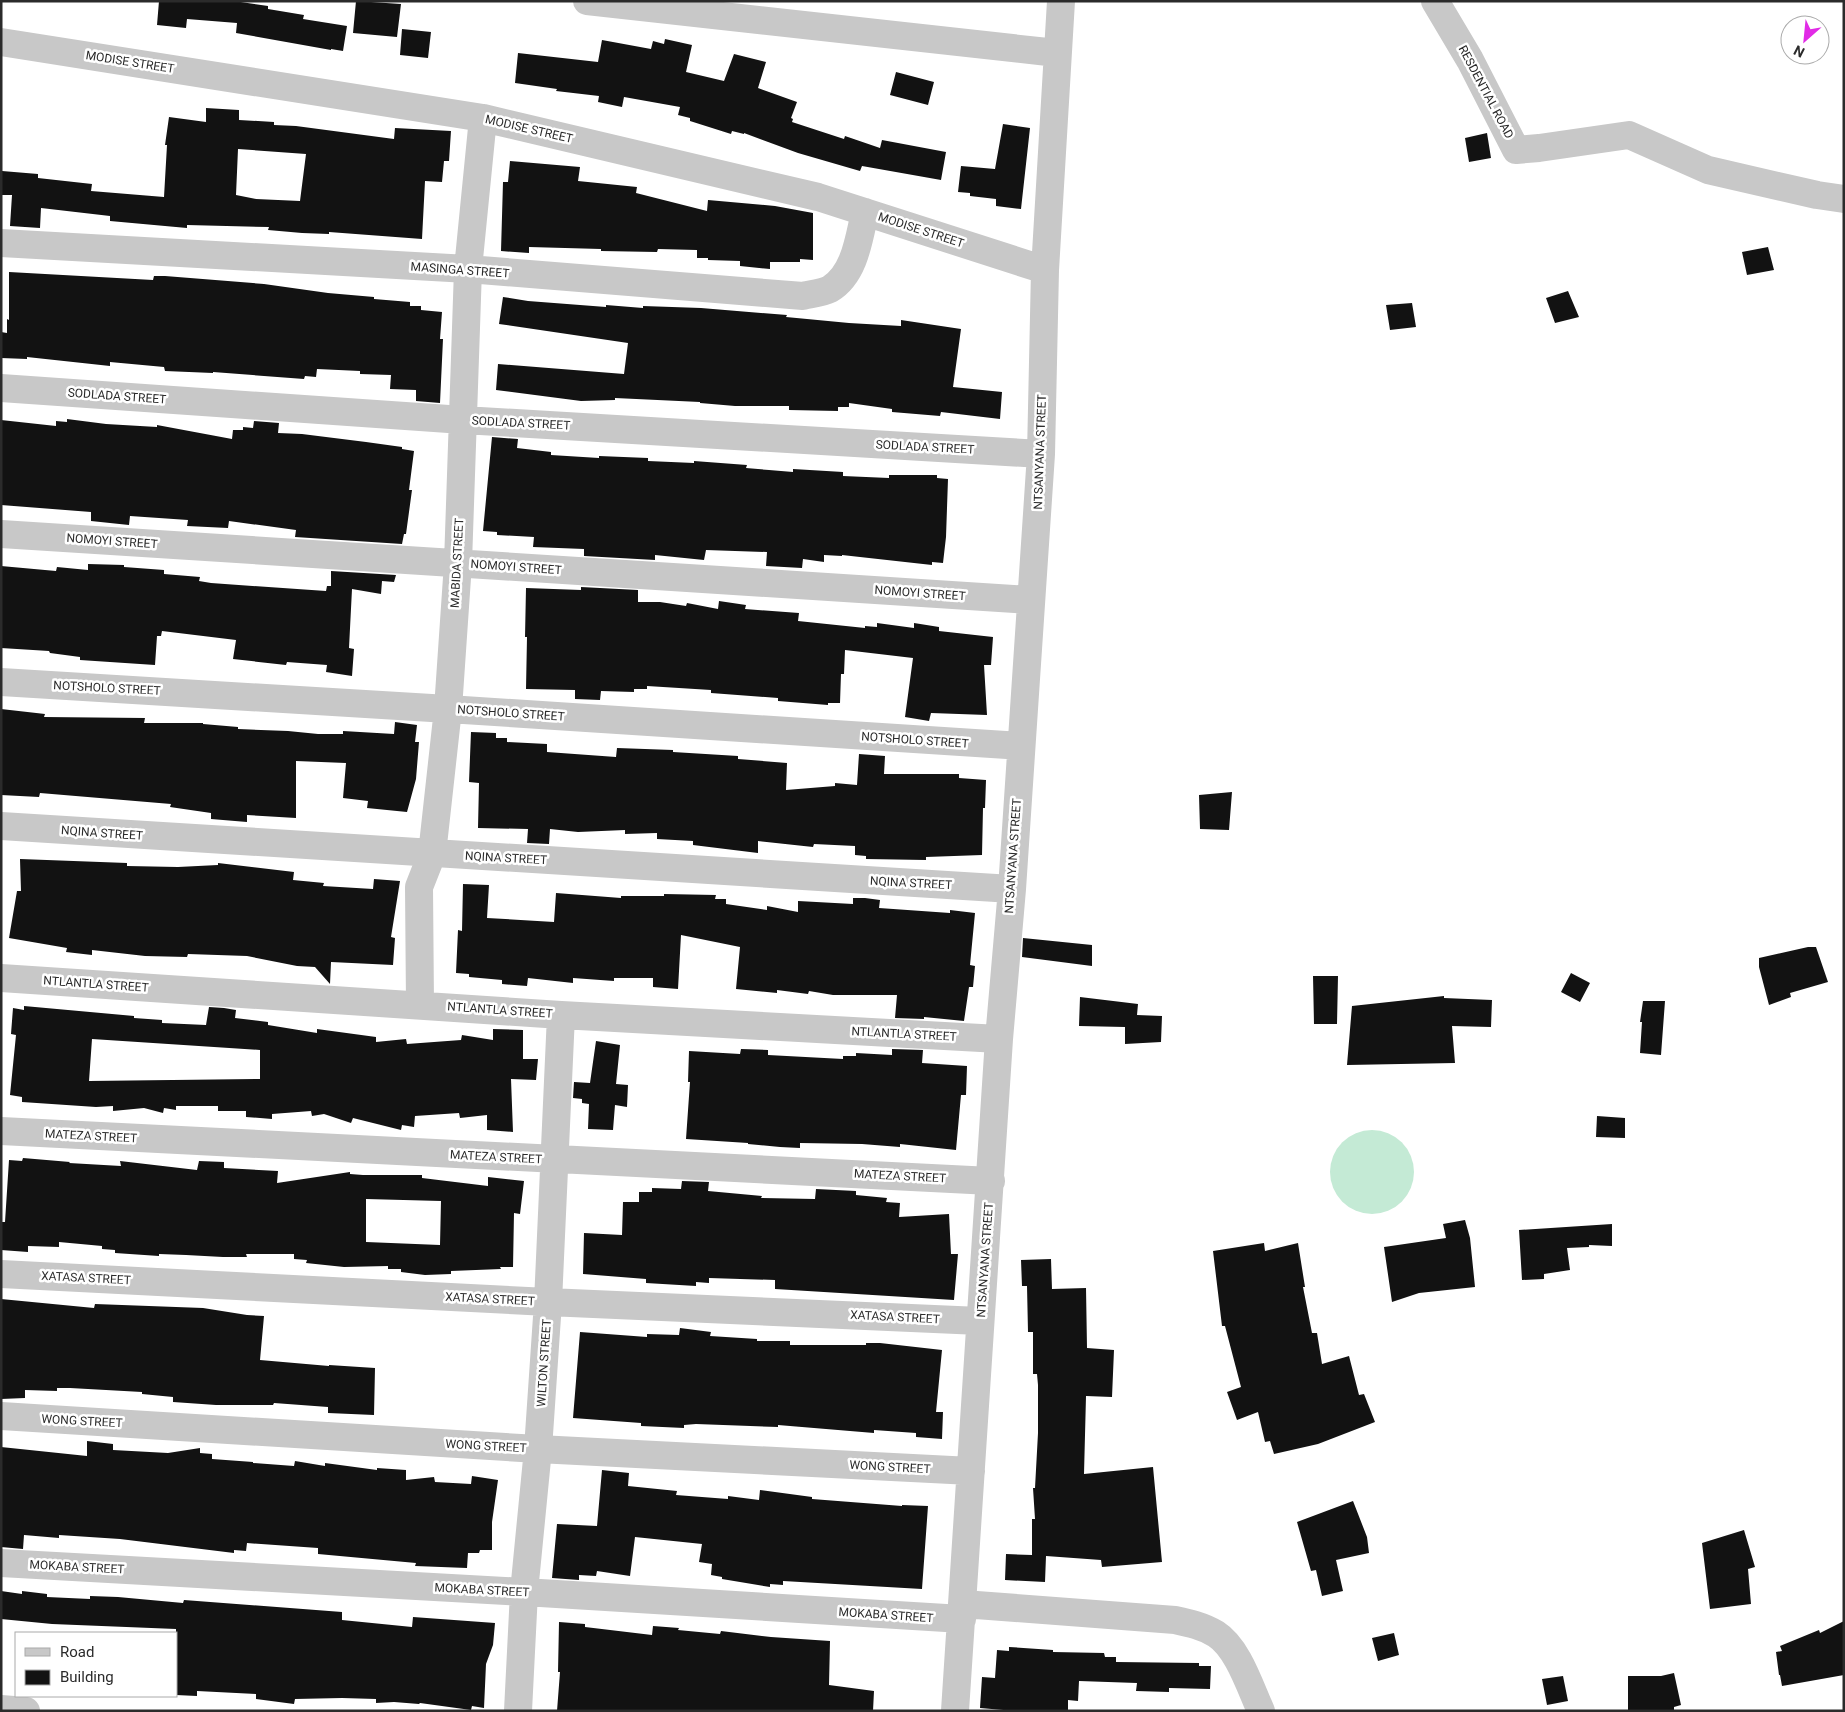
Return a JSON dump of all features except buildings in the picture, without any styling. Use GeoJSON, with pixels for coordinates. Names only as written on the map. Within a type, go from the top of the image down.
{"type":"FeatureCollection","features":[{"type":"Feature","properties":{"kind":"street"},"geometry":{"type":"LineString","coordinates":[[587,1],[1057,53]]}},
{"type":"Feature","properties":{"kind":"street","name":"NTSANYANA STREET"},"geometry":{"type":"LineString","coordinates":[[955,1711],[999,1039],[1012,889],[1041,454],[1045,270],[1061,1]]}},
{"type":"Feature","properties":{"kind":"street","name":"RESDENTIAL ROAD"},"geometry":{"type":"LineString","coordinates":[[1435,1],[1470,60],[1516,150],[1629,135],[1708,170],[1817,195],[1844,199]]}},
{"type":"Feature","properties":{"kind":"street","name":"MODISE STREET"},"geometry":{"type":"LineString","coordinates":[[1,42],[483,118],[818,197],[1045,270]]}},
{"type":"Feature","properties":{"kind":"street","name":"MABIDA STREET"},"geometry":{"type":"LineString","coordinates":[[420,1005],[420,887],[432,854],[448,709],[458,564],[468,269],[483,118]]}},
{"type":"Feature","properties":{"kind":"street","name":"MASINGA STREET"},"geometry":{"type":"LineString","coordinates":[[1,243],[468,269],[803,296],[830,289],[846,274],[856,250],[865,212]]}},
{"type":"Feature","properties":{"kind":"street","name":"SODLADA STREET"},"geometry":{"type":"LineString","coordinates":[[1,388],[463,420],[1041,454]]}},
{"type":"Feature","properties":{"kind":"street","name":"NOMOYI STREET"},"geometry":{"type":"LineString","coordinates":[[1,534],[1031,600]]}},
{"type":"Feature","properties":{"kind":"street","name":"NOTSHOLO STREET"},"geometry":{"type":"LineString","coordinates":[[1,682],[1021,746]]}},
{"type":"Feature","properties":{"kind":"street","name":"NQINA STREET"},"geometry":{"type":"LineString","coordinates":[[1,826],[1012,889]]}},
{"type":"Feature","properties":{"kind":"street","name":"NTLANTLA STREET"},"geometry":{"type":"LineString","coordinates":[[1,978],[561,1015],[999,1039]]}},
{"type":"Feature","properties":{"kind":"street","name":"WILTON STREET"},"geometry":{"type":"LineString","coordinates":[[518,1711],[524,1592],[538,1449],[548,1302],[561,1015]]}},
{"type":"Feature","properties":{"kind":"street","name":"MATEZA STREET"},"geometry":{"type":"LineString","coordinates":[[1,1131],[990,1181]]}},
{"type":"Feature","properties":{"kind":"street","name":"XATASA STREET"},"geometry":{"type":"LineString","coordinates":[[1,1274],[548,1302],[980,1321]]}},
{"type":"Feature","properties":{"kind":"street","name":"WONG STREET"},"geometry":{"type":"LineString","coordinates":[[1,1416],[538,1449],[971,1471]]}},
{"type":"Feature","properties":{"kind":"street","name":"MOKABA STREET"},"geometry":{"type":"LineString","coordinates":[[1,1563],[524,1592],[1175,1620],[1197,1625],[1217,1634],[1232,1650],[1261,1711]]}},
{"type":"Feature","properties":{"kind":"street"},"geometry":{"type":"LineString","coordinates":[[1,1709],[26,1711]]}},
{"type":"Feature","properties":{"kind":"shaded area"},"geometry":{"type":"Polygon","coordinates":[[[1372,1130],[1388,1133],[1402,1142],[1411,1156],[1414,1172],[1411,1188],[1402,1202],[1388,1211],[1372,1214],[1356,1211],[1342,1202],[1333,1188],[1330,1172],[1333,1156],[1342,1142],[1356,1133],[1372,1130]]]}}]}
